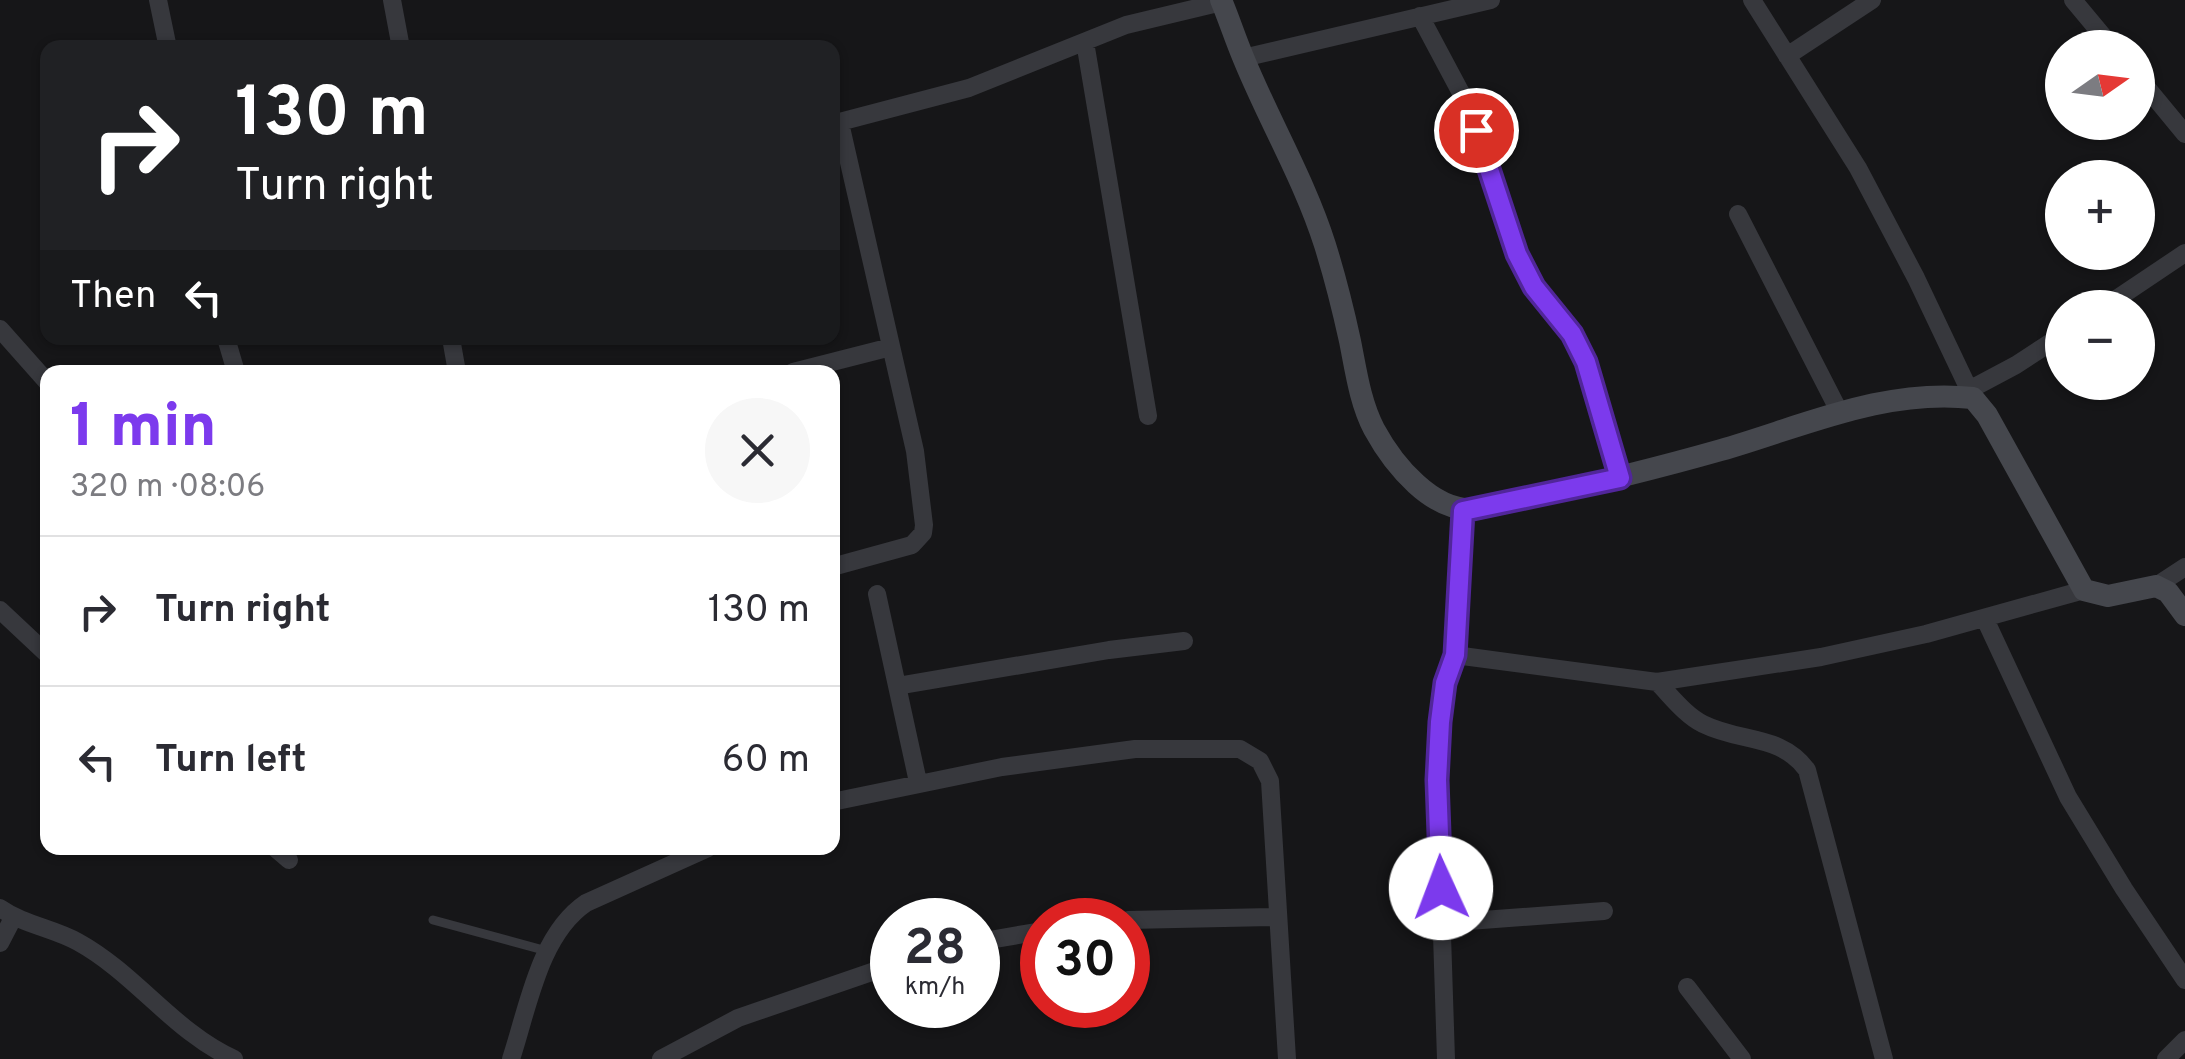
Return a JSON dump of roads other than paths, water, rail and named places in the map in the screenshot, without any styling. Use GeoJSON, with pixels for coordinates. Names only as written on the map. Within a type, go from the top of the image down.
{"type":"FeatureCollection","features":[{"type":"Feature","properties":{"kind":"street"},"geometry":{"type":"LineString","coordinates":[[158,0],[166,40]]}},
{"type":"Feature","properties":{"kind":"street"},"geometry":{"type":"LineString","coordinates":[[392,0],[400,40]]}},
{"type":"Feature","properties":{"kind":"street"},"geometry":{"type":"LineString","coordinates":[[1243,58],[1491,0]]}},
{"type":"Feature","properties":{"kind":"street"},"geometry":{"type":"LineString","coordinates":[[1752,0],[1858,168],[1971,394],[1987,414],[2084,590]]}},
{"type":"Feature","properties":{"kind":"street"},"geometry":{"type":"LineString","coordinates":[[1787,56],[1872,0]]}},
{"type":"Feature","properties":{"kind":"street"},"geometry":{"type":"LineString","coordinates":[[2073,0],[2098,30]]}},
{"type":"Feature","properties":{"kind":"street"},"geometry":{"type":"LineString","coordinates":[[840,123],[969,88],[1126,25],[1222,1],[1243,58],[1298,172],[1324,244],[1341,300],[1361,397],[1373,426],[1388,452],[1409,474],[1446,506],[1463,511],[1620,478],[1728,448],[1840,410],[1930,395],[1971,394],[2045,346]]}},
{"type":"Feature","properties":{"kind":"street"},"geometry":{"type":"LineString","coordinates":[[1420,16],[1469,108],[1517,254],[1534,287],[1572,334],[1586,362],[1620,478]]}},
{"type":"Feature","properties":{"kind":"street"},"geometry":{"type":"LineString","coordinates":[[1084,42],[1148,416]]}},
{"type":"Feature","properties":{"kind":"street"},"geometry":{"type":"LineString","coordinates":[[2155,98],[2185,134]]}},
{"type":"Feature","properties":{"kind":"street"},"geometry":{"type":"LineString","coordinates":[[840,140],[918,463],[922,533],[912,546],[840,565]]}},
{"type":"Feature","properties":{"kind":"street"},"geometry":{"type":"LineString","coordinates":[[1738,214],[1840,410]]}},
{"type":"Feature","properties":{"kind":"street"},"geometry":{"type":"LineString","coordinates":[[2130,290],[2185,253]]}},
{"type":"Feature","properties":{"kind":"street"},"geometry":{"type":"LineString","coordinates":[[0,329],[40,374]]}},
{"type":"Feature","properties":{"kind":"street"},"geometry":{"type":"LineString","coordinates":[[821,365],[892,347]]}},
{"type":"Feature","properties":{"kind":"street"},"geometry":{"type":"LineString","coordinates":[[1446,1059],[1438,743],[1445,683],[1455,655],[1463,511]]}},
{"type":"Feature","properties":{"kind":"street"},"geometry":{"type":"LineString","coordinates":[[1455,655],[1657,682],[1820,657],[2084,590],[2108,596],[2156,586],[2185,567]]}},
{"type":"Feature","properties":{"kind":"street"},"geometry":{"type":"LineString","coordinates":[[2156,586],[2168,592],[2185,614]]}},
{"type":"Feature","properties":{"kind":"street"},"geometry":{"type":"LineString","coordinates":[[877,594],[918,782]]}},
{"type":"Feature","properties":{"kind":"street"},"geometry":{"type":"LineString","coordinates":[[0,610],[40,647]]}},
{"type":"Feature","properties":{"kind":"street"},"geometry":{"type":"LineString","coordinates":[[1985,618],[2068,797],[2185,980]]}},
{"type":"Feature","properties":{"kind":"street"},"geometry":{"type":"LineString","coordinates":[[897,686],[1184,641]]}},
{"type":"Feature","properties":{"kind":"street"},"geometry":{"type":"LineString","coordinates":[[1657,682],[1701,723],[1785,747],[1796,754],[1807,770],[1884,1059]]}},
{"type":"Feature","properties":{"kind":"street"},"geometry":{"type":"LineString","coordinates":[[840,800],[918,782],[1135,749],[1240,749],[1260,761],[1270,780],[1287,1059]]}},
{"type":"Feature","properties":{"kind":"street"},"geometry":{"type":"LineString","coordinates":[[511,1059],[547,951],[572,913],[692,855]]}},
{"type":"Feature","properties":{"kind":"street"},"geometry":{"type":"LineString","coordinates":[[1442,924],[1604,911]]}},
{"type":"Feature","properties":{"kind":"street"},"geometry":{"type":"LineString","coordinates":[[0,943],[7,913],[77,941],[122,972],[179,1025],[234,1059]]}},
{"type":"Feature","properties":{"kind":"street"},"geometry":{"type":"LineString","coordinates":[[1150,920],[1278,917]]}},
{"type":"Feature","properties":{"kind":"street"},"geometry":{"type":"LineString","coordinates":[[661,1059],[738,1018],[870,973]]}},
{"type":"Feature","properties":{"kind":"street"},"geometry":{"type":"LineString","coordinates":[[1687,987],[1742,1059]]}},
{"type":"Feature","properties":{"kind":"street"},"geometry":{"type":"LineString","coordinates":[[2166,1059],[2185,1040]]}},
{"type":"Feature","properties":{"kind":"lane"},"geometry":{"type":"LineString","coordinates":[[434,920],[547,951]]}}]}
